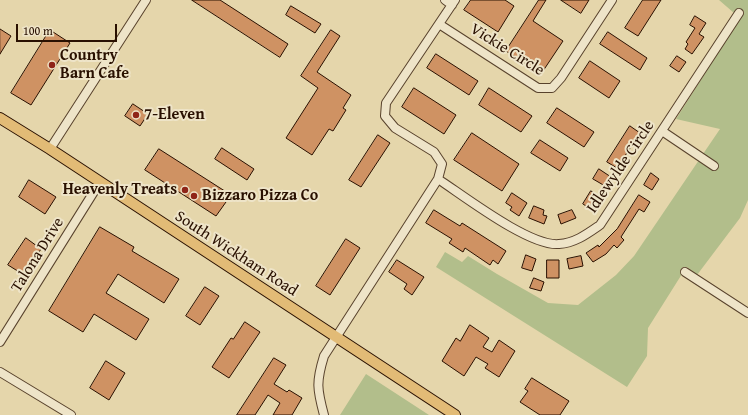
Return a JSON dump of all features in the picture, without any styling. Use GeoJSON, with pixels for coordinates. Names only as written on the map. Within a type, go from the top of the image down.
{"type":"FeatureCollection","features":[{"type":"Feature","properties":{"kind":"main road","name":"South Wickham Road"},"geometry":{"type":"LineString","coordinates":[[0,118],[50,149],[455,415]]}},
{"type":"Feature","properties":{"kind":"street"},"geometry":{"type":"LineString","coordinates":[[50,149],[146,0]]}},
{"type":"Feature","properties":{"kind":"street"},"geometry":{"type":"LineString","coordinates":[[324,415],[318,392],[318,376],[324,356],[438,179],[442,164],[434,152],[395,128],[385,116],[386,104],[454,2],[444,0]]}},
{"type":"Feature","properties":{"kind":"street","name":"Vickie Circle"},"geometry":{"type":"LineString","coordinates":[[439,24],[538,88],[552,88],[561,78],[612,0]]}},
{"type":"Feature","properties":{"kind":"street","name":"Idlewylde Circle"},"geometry":{"type":"LineString","coordinates":[[438,179],[522,234],[538,242],[558,244],[580,239],[600,225],[739,13]]}},
{"type":"Feature","properties":{"kind":"street"},"geometry":{"type":"LineString","coordinates":[[662,131],[714,166]]}},
{"type":"Feature","properties":{"kind":"street","name":"Talona Drive"},"geometry":{"type":"LineString","coordinates":[[0,342],[100,182]]}},
{"type":"Feature","properties":{"kind":"street"},"geometry":{"type":"LineString","coordinates":[[685,272],[748,313]]}},
{"type":"Feature","properties":{"kind":"street"},"geometry":{"type":"LineString","coordinates":[[0,372],[71,415]]}},
{"type":"Feature","properties":{"kind":"green space"},"geometry":{"type":"Polygon","coordinates":[[[719,0],[748,0],[748,200],[740,218],[697,275],[687,267],[683,267],[680,272],[682,274],[648,328],[647,356],[627,387],[436,267],[445,252],[462,262],[468,256],[548,303],[578,305],[616,275],[634,256],[699,160],[715,171],[719,166],[703,154],[720,129],[676,119],[744,12],[738,8],[734,13],[719,0]]]}},
{"type":"Feature","properties":{"kind":"green space"},"geometry":{"type":"Polygon","coordinates":[[[366,374],[429,415],[340,415],[366,374]]]}},
{"type":"Feature","properties":{"kind":"building"},"geometry":{"type":"Polygon","coordinates":[[[192,0],[220,0],[288,44],[280,57],[192,0]]]}},
{"type":"Feature","properties":{"kind":"building"},"geometry":{"type":"Polygon","coordinates":[[[471,0],[505,0],[514,6],[498,32],[464,10],[471,0]]]}},
{"type":"Feature","properties":{"kind":"building"},"geometry":{"type":"Polygon","coordinates":[[[539,0],[546,0],[533,21],[563,41],[541,74],[506,51],[539,0]]]}},
{"type":"Feature","properties":{"kind":"building"},"geometry":{"type":"Polygon","coordinates":[[[561,0],[589,0],[581,13],[561,0]]]}},
{"type":"Feature","properties":{"kind":"building"},"geometry":{"type":"Polygon","coordinates":[[[643,0],[661,0],[638,36],[625,28],[643,0]]]}},
{"type":"Feature","properties":{"kind":"building"},"geometry":{"type":"Polygon","coordinates":[[[291,6],[321,24],[315,33],[286,15],[291,6]]]}},
{"type":"Feature","properties":{"kind":"building"},"geometry":{"type":"Polygon","coordinates":[[[695,16],[706,23],[699,34],[704,37],[692,54],[685,49],[688,44],[686,42],[695,28],[690,25],[695,16]]]}},
{"type":"Feature","properties":{"kind":"building"},"geometry":{"type":"Polygon","coordinates":[[[0,29],[11,36],[0,54],[0,29]]]}},
{"type":"Feature","properties":{"kind":"building"},"geometry":{"type":"Polygon","coordinates":[[[50,30],[70,43],[31,105],[11,93],[50,30]]]}},
{"type":"Feature","properties":{"kind":"building"},"geometry":{"type":"Polygon","coordinates":[[[331,30],[340,36],[317,72],[351,95],[343,108],[346,110],[333,131],[329,129],[312,155],[286,138],[318,88],[301,76],[331,30]]]}},
{"type":"Feature","properties":{"kind":"building"},"geometry":{"type":"Polygon","coordinates":[[[608,32],[647,58],[640,70],[600,44],[608,32]]]}},
{"type":"Feature","properties":{"kind":"building"},"geometry":{"type":"Polygon","coordinates":[[[436,54],[478,81],[469,95],[427,68],[436,54]]]}},
{"type":"Feature","properties":{"kind":"building"},"geometry":{"type":"Polygon","coordinates":[[[677,56],[686,62],[679,72],[670,66],[677,56]]]}},
{"type":"Feature","properties":{"kind":"building"},"geometry":{"type":"Polygon","coordinates":[[[590,61],[620,81],[609,98],[579,78],[590,61]]]}},
{"type":"Feature","properties":{"kind":"building"},"geometry":{"type":"Polygon","coordinates":[[[414,88],[456,115],[444,134],[402,107],[414,88]]]}},
{"type":"Feature","properties":{"kind":"building"},"geometry":{"type":"Polygon","coordinates":[[[489,88],[532,116],[521,132],[479,105],[489,88]]]}},
{"type":"Feature","properties":{"kind":"building"},"geometry":{"type":"Polygon","coordinates":[[[133,104],[148,114],[140,126],[125,116],[133,104]]]}},
{"type":"Feature","properties":{"kind":"building"},"geometry":{"type":"Polygon","coordinates":[[[557,108],[594,132],[584,147],[547,123],[557,108]]]}},
{"type":"Feature","properties":{"kind":"building"},"geometry":{"type":"Polygon","coordinates":[[[630,126],[640,133],[617,168],[607,162],[630,126]]]}},
{"type":"Feature","properties":{"kind":"building"},"geometry":{"type":"Polygon","coordinates":[[[472,133],[519,164],[502,191],[454,160],[472,133]]]}},
{"type":"Feature","properties":{"kind":"building"},"geometry":{"type":"Polygon","coordinates":[[[378,135],[390,143],[361,187],[349,180],[378,135]]]}},
{"type":"Feature","properties":{"kind":"building"},"geometry":{"type":"Polygon","coordinates":[[[540,140],[568,158],[560,171],[531,153],[540,140]]]}},
{"type":"Feature","properties":{"kind":"building"},"geometry":{"type":"Polygon","coordinates":[[[222,148],[254,169],[247,180],[215,159],[222,148]]]}},
{"type":"Feature","properties":{"kind":"building"},"geometry":{"type":"Polygon","coordinates":[[[159,149],[231,195],[216,216],[145,170],[159,149]]]}},
{"type":"Feature","properties":{"kind":"building"},"geometry":{"type":"Polygon","coordinates":[[[599,169],[611,177],[605,186],[593,179],[599,169]]]}},
{"type":"Feature","properties":{"kind":"building"},"geometry":{"type":"Polygon","coordinates":[[[651,173],[659,179],[652,190],[644,185],[651,173]]]}},
{"type":"Feature","properties":{"kind":"building"},"geometry":{"type":"Polygon","coordinates":[[[29,180],[56,197],[45,214],[19,197],[29,180]]]}},
{"type":"Feature","properties":{"kind":"building"},"geometry":{"type":"Polygon","coordinates":[[[591,191],[597,195],[589,208],[583,204],[591,191]]]}},
{"type":"Feature","properties":{"kind":"building"},"geometry":{"type":"Polygon","coordinates":[[[512,193],[527,203],[519,216],[510,210],[512,207],[506,203],[512,193]]]}},
{"type":"Feature","properties":{"kind":"building"},"geometry":{"type":"Polygon","coordinates":[[[639,195],[650,202],[644,212],[639,209],[621,237],[624,240],[617,248],[614,245],[606,254],[593,262],[586,253],[598,245],[599,247],[617,229],[639,195]]]}},
{"type":"Feature","properties":{"kind":"building"},"geometry":{"type":"Polygon","coordinates":[[[534,206],[544,210],[543,215],[547,216],[544,224],[529,218],[534,206]]]}},
{"type":"Feature","properties":{"kind":"building"},"geometry":{"type":"Polygon","coordinates":[[[434,210],[460,226],[462,223],[506,251],[498,264],[493,260],[490,265],[465,248],[463,252],[449,243],[452,239],[426,223],[434,210]]]}},
{"type":"Feature","properties":{"kind":"building"},"geometry":{"type":"Polygon","coordinates":[[[572,210],[576,218],[561,224],[558,215],[572,210]]]}},
{"type":"Feature","properties":{"kind":"building"},"geometry":{"type":"Polygon","coordinates":[[[100,227],[134,247],[132,251],[179,279],[164,303],[118,274],[106,293],[149,319],[136,340],[94,314],[83,332],[49,311],[100,227]]]}},
{"type":"Feature","properties":{"kind":"building"},"geometry":{"type":"Polygon","coordinates":[[[26,238],[41,249],[24,275],[8,265],[26,238]]]}},
{"type":"Feature","properties":{"kind":"building"},"geometry":{"type":"Polygon","coordinates":[[[346,239],[360,248],[330,295],[316,286],[346,239]]]}},
{"type":"Feature","properties":{"kind":"building"},"geometry":{"type":"Polygon","coordinates":[[[526,255],[536,259],[532,271],[522,268],[526,255]]]}},
{"type":"Feature","properties":{"kind":"building"},"geometry":{"type":"Polygon","coordinates":[[[581,256],[583,266],[569,269],[567,259],[581,256]]]}},
{"type":"Feature","properties":{"kind":"building"},"geometry":{"type":"Polygon","coordinates":[[[397,260],[424,277],[412,295],[404,289],[407,284],[389,272],[397,260]]]}},
{"type":"Feature","properties":{"kind":"building"},"geometry":{"type":"Polygon","coordinates":[[[547,260],[559,260],[559,278],[547,278],[547,260]]]}},
{"type":"Feature","properties":{"kind":"building"},"geometry":{"type":"Polygon","coordinates":[[[534,278],[544,282],[541,291],[530,288],[534,278]]]}},
{"type":"Feature","properties":{"kind":"building"},"geometry":{"type":"Polygon","coordinates":[[[205,287],[219,296],[200,325],[186,316],[205,287]]]}},
{"type":"Feature","properties":{"kind":"building"},"geometry":{"type":"Polygon","coordinates":[[[245,322],[260,332],[229,378],[212,367],[231,338],[233,339],[245,322]]]}},
{"type":"Feature","properties":{"kind":"building"},"geometry":{"type":"Polygon","coordinates":[[[470,325],[489,338],[483,347],[492,352],[499,340],[515,351],[499,377],[485,368],[488,364],[476,357],[464,376],[442,361],[456,338],[460,341],[470,325]]]}},
{"type":"Feature","properties":{"kind":"building"},"geometry":{"type":"Polygon","coordinates":[[[274,358],[286,365],[274,384],[287,392],[289,390],[302,398],[292,415],[273,415],[280,403],[268,395],[255,415],[237,415],[274,358]]]}},
{"type":"Feature","properties":{"kind":"building"},"geometry":{"type":"Polygon","coordinates":[[[106,361],[125,373],[109,400],[90,388],[106,361]]]}},
{"type":"Feature","properties":{"kind":"building"},"geometry":{"type":"Polygon","coordinates":[[[532,378],[569,401],[560,415],[540,415],[520,402],[528,391],[525,389],[532,378]]]}},
{"type":"Feature","properties":{"kind":"place","name":"Country Barn Cafe"},"geometry":{"type":"Point","coordinates":[52,65]}},
{"type":"Feature","properties":{"kind":"place","name":"7-Eleven"},"geometry":{"type":"Point","coordinates":[136,115]}},
{"type":"Feature","properties":{"kind":"place","name":"Heavenly Treats"},"geometry":{"type":"Point","coordinates":[185,190]}},
{"type":"Feature","properties":{"kind":"place","name":"Bizzaro Pizza Co"},"geometry":{"type":"Point","coordinates":[194,196]}}]}
